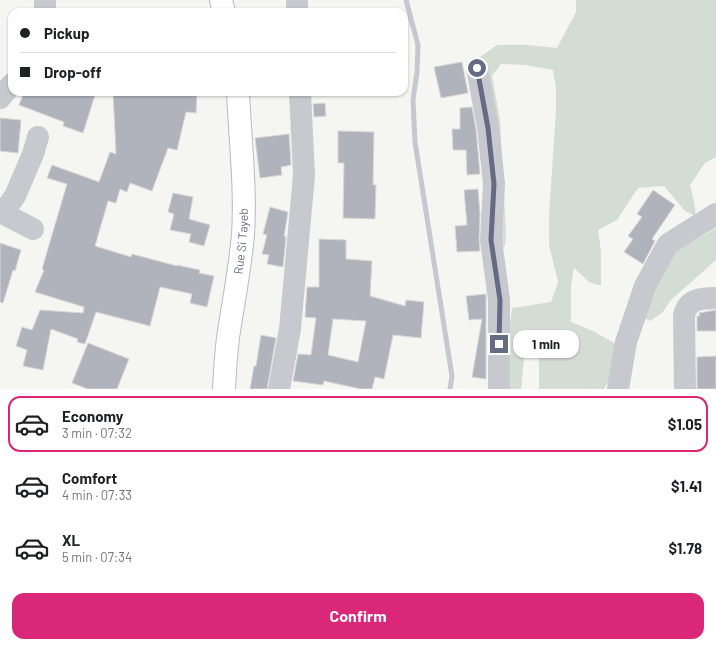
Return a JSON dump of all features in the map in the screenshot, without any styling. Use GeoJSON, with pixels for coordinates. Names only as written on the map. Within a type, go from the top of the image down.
{"type":"FeatureCollection","features":[{"type":"Feature","properties":{"kind":"main road","name":"Rue Si Tayeb"},"geometry":{"type":"LineString","coordinates":[[224,389],[228,333],[238,283],[242,235],[244,193],[238,96]]}},
{"type":"Feature","properties":{"kind":"street"},"geometry":{"type":"LineString","coordinates":[[477,68],[488,128],[494,184],[491,240],[500,300],[499,389]]}},
{"type":"Feature","properties":{"kind":"street"},"geometry":{"type":"LineString","coordinates":[[0,98],[8,89]]}},
{"type":"Feature","properties":{"kind":"street"},"geometry":{"type":"LineString","coordinates":[[279,389],[290,329],[304,175],[300,96]]}},
{"type":"Feature","properties":{"kind":"street"},"geometry":{"type":"LineString","coordinates":[[33,229],[2,212],[15,196],[33,154],[38,137]]}},
{"type":"Feature","properties":{"kind":"street"},"geometry":{"type":"LineString","coordinates":[[618,389],[626,342],[645,286],[668,244],[716,214]]}},
{"type":"Feature","properties":{"kind":"street"},"geometry":{"type":"LineString","coordinates":[[684,389],[685,311],[692,302],[697,299],[716,298]]}},
{"type":"Feature","properties":{"kind":"shaded area"},"geometry":{"type":"Polygon","coordinates":[[[576,0],[716,0],[716,157],[705,163],[690,185],[696,216],[685,211],[664,186],[638,188],[617,220],[598,230],[601,251],[601,286],[589,282],[574,268],[571,287],[571,322],[593,331],[618,345],[609,380],[604,389],[539,389],[539,352],[525,349],[521,389],[509,389],[510,323],[512,308],[551,302],[558,282],[549,245],[549,215],[556,89],[553,70],[526,65],[501,64],[492,76],[500,120],[506,234],[505,246],[499,249],[491,124],[480,57],[497,45],[527,45],[557,48],[576,12],[576,0]]]}},
{"type":"Feature","properties":{"kind":"shaded area"},"geometry":{"type":"Polygon","coordinates":[[[716,228],[716,260],[671,300],[662,313],[650,321],[643,317],[657,282],[673,253],[716,228]]]}},
{"type":"Feature","properties":{"kind":"building"},"geometry":{"type":"Polygon","coordinates":[[[462,62],[468,93],[441,98],[434,67],[462,62]]]}},
{"type":"Feature","properties":{"kind":"building"},"geometry":{"type":"Polygon","coordinates":[[[22,96],[95,96],[83,133],[63,126],[64,122],[19,105],[22,96]]]}},
{"type":"Feature","properties":{"kind":"building"},"geometry":{"type":"Polygon","coordinates":[[[113,96],[197,96],[196,113],[186,112],[177,150],[168,148],[152,191],[130,183],[127,192],[120,189],[116,203],[108,201],[95,246],[131,257],[132,254],[177,266],[200,270],[199,273],[214,276],[207,307],[190,303],[192,294],[160,287],[150,326],[96,312],[85,344],[77,342],[78,339],[51,329],[43,370],[23,366],[27,350],[16,346],[22,327],[32,330],[40,310],[83,313],[84,307],[35,292],[44,270],[42,269],[67,184],[47,178],[52,165],[99,182],[110,152],[116,154],[113,96]]]}},
{"type":"Feature","properties":{"kind":"building"},"geometry":{"type":"Polygon","coordinates":[[[325,103],[326,116],[314,117],[313,104],[325,103]]]}},
{"type":"Feature","properties":{"kind":"building"},"geometry":{"type":"Polygon","coordinates":[[[472,107],[476,129],[480,174],[467,175],[466,150],[453,150],[452,129],[460,129],[460,108],[472,107]]]}},
{"type":"Feature","properties":{"kind":"building"},"geometry":{"type":"Polygon","coordinates":[[[0,118],[21,120],[18,153],[0,151],[0,118]]]}},
{"type":"Feature","properties":{"kind":"building"},"geometry":{"type":"Polygon","coordinates":[[[338,131],[374,132],[373,185],[376,185],[375,219],[343,218],[344,163],[338,163],[338,131]]]}},
{"type":"Feature","properties":{"kind":"building"},"geometry":{"type":"Polygon","coordinates":[[[289,134],[291,165],[281,167],[282,175],[260,178],[255,138],[289,134]]]}},
{"type":"Feature","properties":{"kind":"building"},"geometry":{"type":"Polygon","coordinates":[[[478,189],[480,251],[457,252],[455,226],[467,225],[464,190],[478,189]]]}},
{"type":"Feature","properties":{"kind":"building"},"geometry":{"type":"Polygon","coordinates":[[[653,190],[675,205],[652,239],[655,241],[643,264],[624,252],[633,239],[628,236],[642,217],[637,214],[653,190]]]}},
{"type":"Feature","properties":{"kind":"building"},"geometry":{"type":"Polygon","coordinates":[[[173,193],[193,197],[189,219],[210,225],[204,246],[189,242],[191,234],[170,230],[174,214],[168,212],[173,193]]]}},
{"type":"Feature","properties":{"kind":"building"},"geometry":{"type":"Polygon","coordinates":[[[270,207],[288,212],[284,236],[286,237],[283,267],[267,264],[269,255],[262,254],[267,235],[263,234],[270,207]]]}},
{"type":"Feature","properties":{"kind":"building"},"geometry":{"type":"Polygon","coordinates":[[[319,239],[346,240],[346,259],[372,261],[370,296],[405,306],[406,300],[424,302],[421,338],[393,335],[384,379],[375,377],[372,389],[361,389],[324,381],[323,385],[293,381],[298,354],[311,355],[316,318],[305,317],[307,287],[319,287],[319,239]],[[333,319],[328,355],[358,362],[366,321],[333,319]]]}},
{"type":"Feature","properties":{"kind":"building"},"geometry":{"type":"Polygon","coordinates":[[[0,243],[21,250],[3,303],[0,302],[0,243]]]}},
{"type":"Feature","properties":{"kind":"building"},"geometry":{"type":"Polygon","coordinates":[[[486,294],[486,379],[472,377],[482,319],[469,320],[466,296],[486,294]]]}},
{"type":"Feature","properties":{"kind":"building"},"geometry":{"type":"Polygon","coordinates":[[[716,310],[716,331],[697,331],[697,316],[700,316],[699,313],[716,310]]]}},
{"type":"Feature","properties":{"kind":"building"},"geometry":{"type":"Polygon","coordinates":[[[261,335],[276,338],[267,389],[250,389],[254,366],[256,366],[261,335]]]}},
{"type":"Feature","properties":{"kind":"building"},"geometry":{"type":"Polygon","coordinates":[[[88,343],[129,359],[117,389],[88,389],[72,383],[88,343]]]}},
{"type":"Feature","properties":{"kind":"building"},"geometry":{"type":"Polygon","coordinates":[[[716,356],[716,389],[697,389],[697,357],[716,356]]]}},
{"type":"Feature","properties":{"kind":"waterway"},"geometry":{"type":"LineString","coordinates":[[406,0],[418,45],[417,72],[413,100],[415,142],[452,376],[450,389]]}},
{"type":"Feature","properties":{"kind":"route"},"geometry":{"type":"LineString","coordinates":[[477,68],[488,128],[494,184],[491,240],[500,300],[499,344]]}}]}
